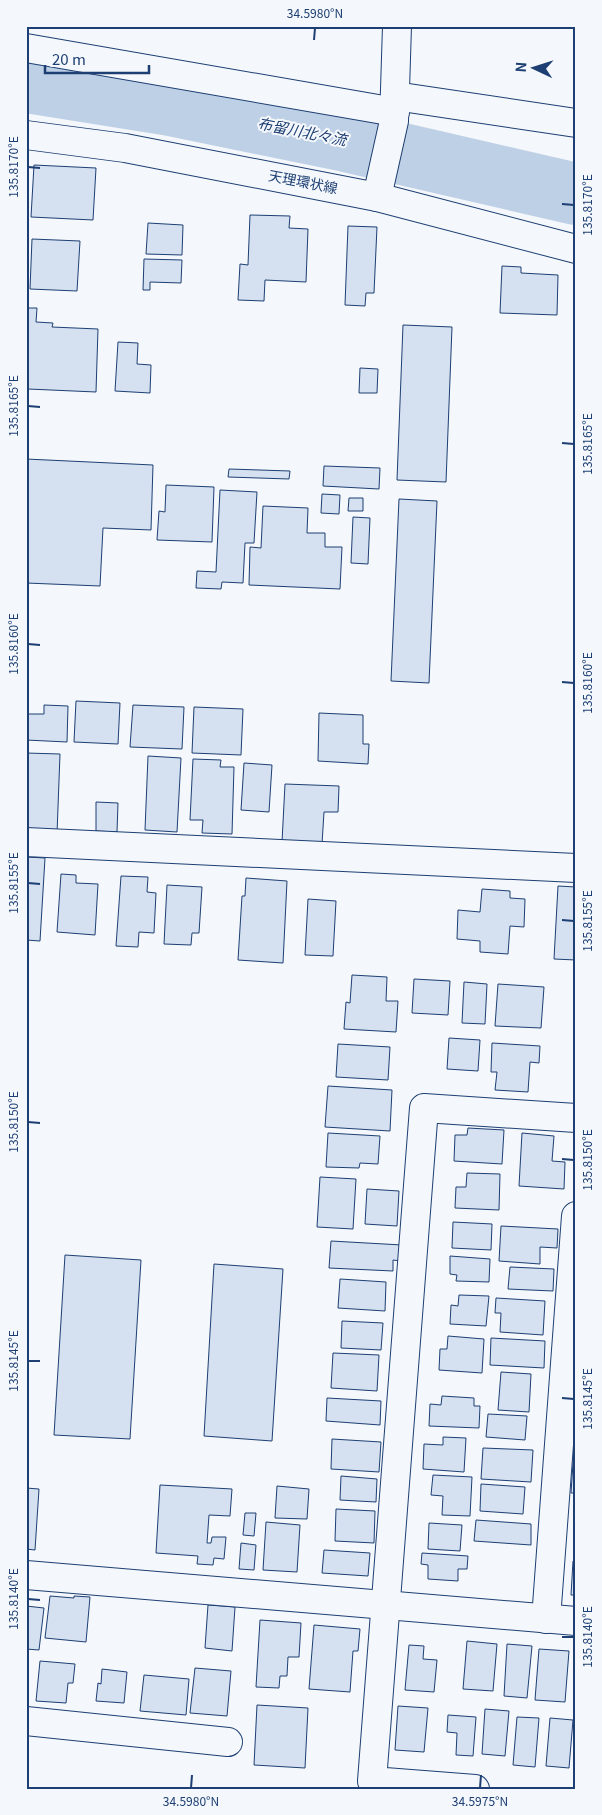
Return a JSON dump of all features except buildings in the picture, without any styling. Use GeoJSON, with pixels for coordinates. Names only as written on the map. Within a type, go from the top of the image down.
{"type":"FeatureCollection","features":[{"type":"Feature","properties":{"kind":"street"},"geometry":{"type":"LineString","coordinates":[[377,197],[395,104],[398,26]]}},
{"type":"Feature","properties":{"kind":"street"},"geometry":{"type":"LineString","coordinates":[[26,48],[395,104],[576,123]]}},
{"type":"Feature","properties":{"kind":"street","name":"天理環状線"},"geometry":{"type":"LineString","coordinates":[[26,134],[126,148],[377,197],[576,249]]}},
{"type":"Feature","properties":{"kind":"street"},"geometry":{"type":"LineString","coordinates":[[26,842],[576,868]]}},
{"type":"Feature","properties":{"kind":"street"},"geometry":{"type":"LineString","coordinates":[[475,1789],[372,1781],[424,1108],[576,1118]]}},
{"type":"Feature","properties":{"kind":"street"},"geometry":{"type":"LineString","coordinates":[[546,1619],[576,1216]]}},
{"type":"Feature","properties":{"kind":"street"},"geometry":{"type":"LineString","coordinates":[[26,1575],[576,1621]]}},
{"type":"Feature","properties":{"kind":"street"},"geometry":{"type":"LineString","coordinates":[[26,1721],[228,1742]]}},
{"type":"Feature","properties":{"kind":"waterway","name":"布留川北々流"},"geometry":{"type":"LineString","coordinates":[[26,82],[170,105],[346,141],[576,194]]}}]}
